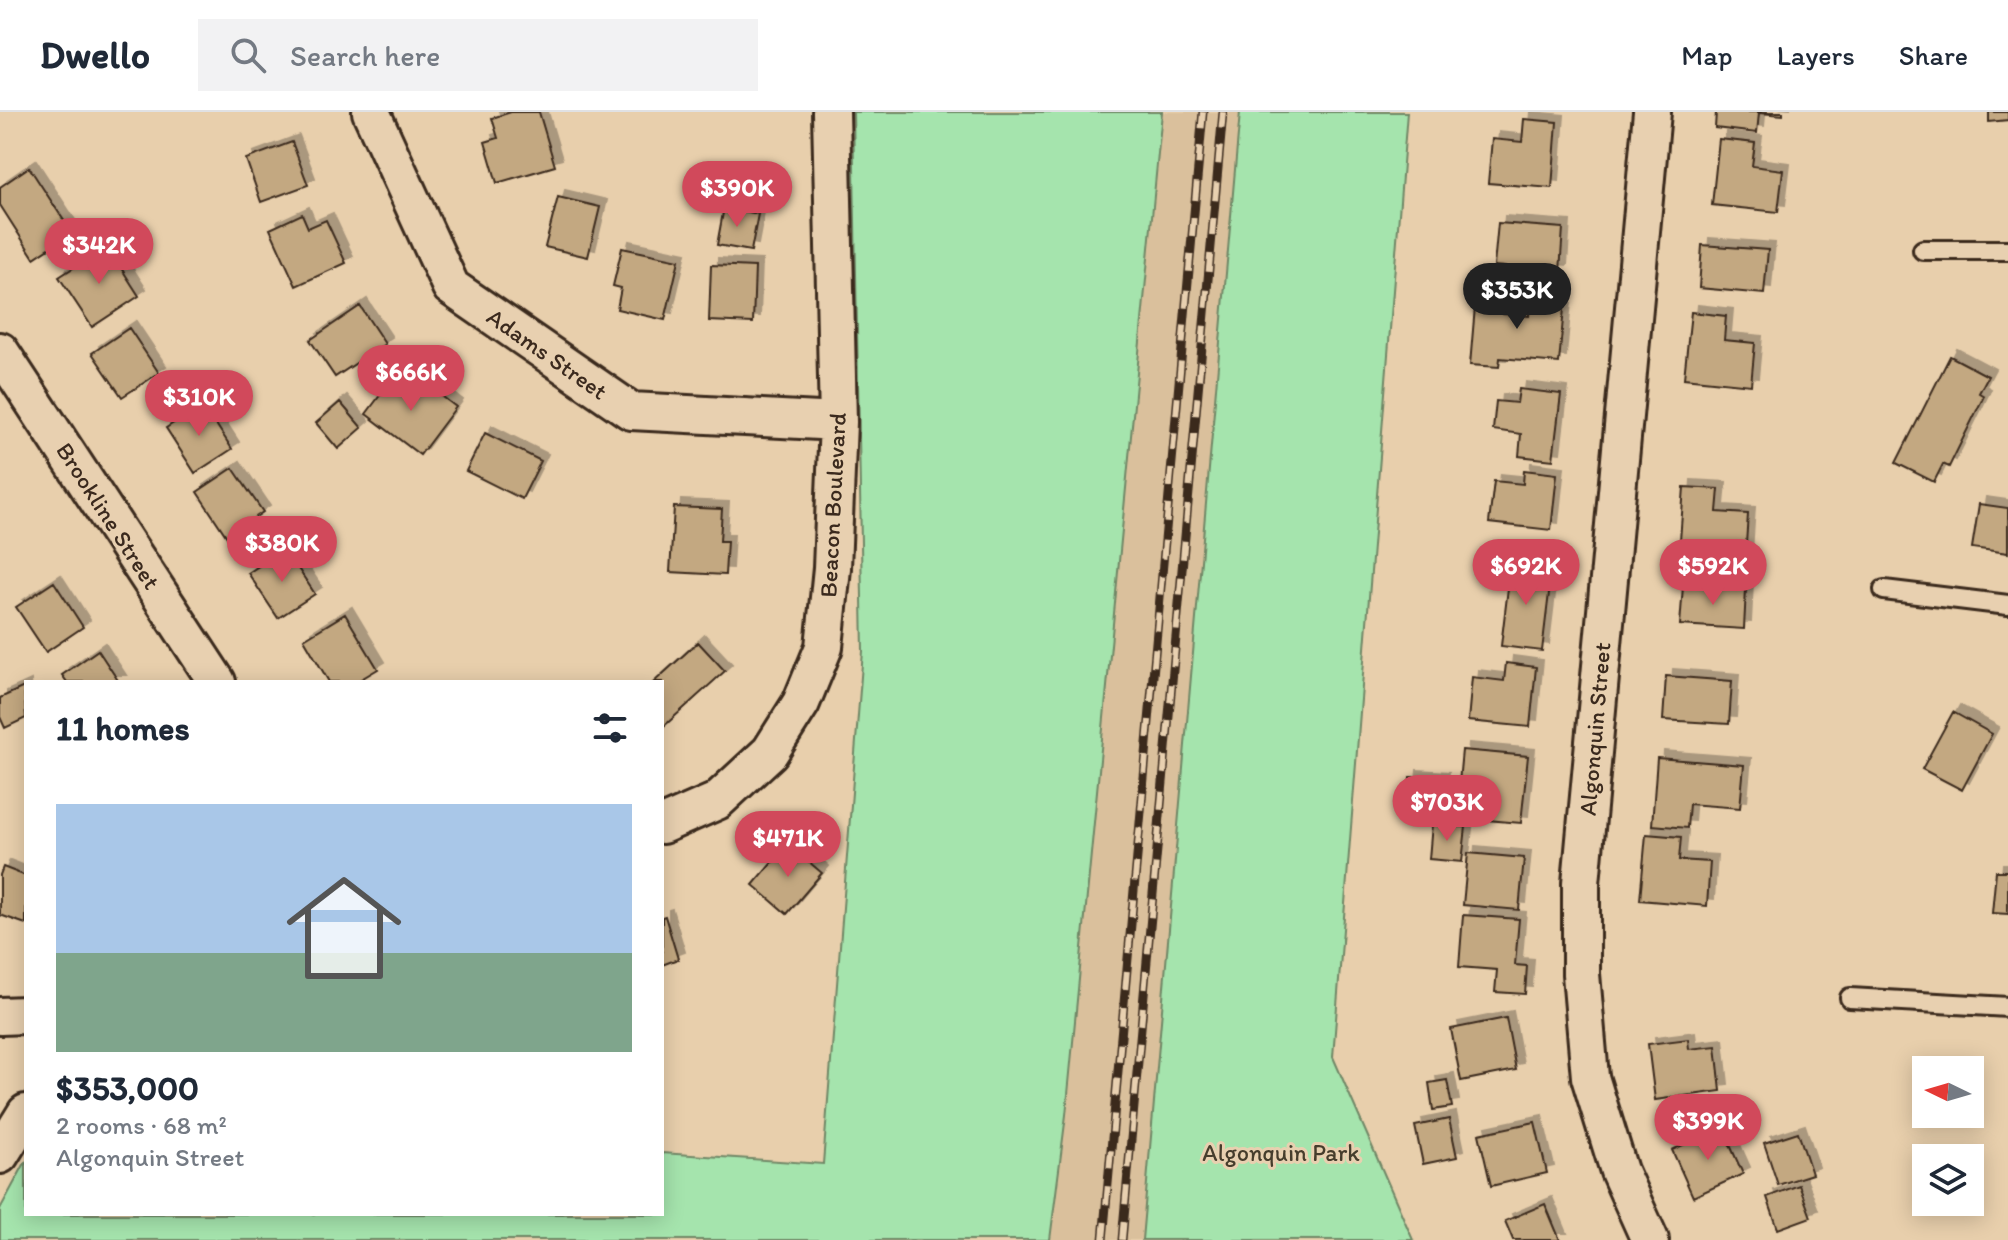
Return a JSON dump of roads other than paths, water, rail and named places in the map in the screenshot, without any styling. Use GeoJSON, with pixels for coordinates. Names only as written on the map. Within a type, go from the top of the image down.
{"type":"FeatureCollection","features":[{"type":"Feature","properties":{"kind":"street","name":"Adams Street"},"geometry":{"type":"LineString","coordinates":[[371,112],[451,287],[631,411],[838,422]]}},
{"type":"Feature","properties":{"kind":"street","name":"Beacon Boulevard"},"geometry":{"type":"LineString","coordinates":[[664,824],[717,801],[770,752],[801,703],[824,647],[832,568],[838,422],[831,112]]}},
{"type":"Feature","properties":{"kind":"street","name":"Algonquin Street"},"geometry":{"type":"LineString","coordinates":[[1650,1240],[1619,1171],[1590,1077],[1581,974],[1581,883],[1652,112]]}},
{"type":"Feature","properties":{"kind":"street","name":"Brookline Street"},"geometry":{"type":"LineString","coordinates":[[0,351],[216,680]]}},
{"type":"Feature","properties":{"kind":"street"},"geometry":{"type":"LineString","coordinates":[[0,1016],[24,1015]]}},
{"type":"Feature","properties":{"kind":"street"},"geometry":{"type":"LineString","coordinates":[[0,1155],[24,1116]]}},
{"type":"Feature","properties":{"kind":"lane"},"geometry":{"type":"LineString","coordinates":[[1923,250],[2008,250]]}},
{"type":"Feature","properties":{"kind":"lane"},"geometry":{"type":"LineString","coordinates":[[1884,590],[2008,605]]}},
{"type":"Feature","properties":{"kind":"lane"},"geometry":{"type":"LineString","coordinates":[[1850,998],[2008,1007]]}},
{"type":"Feature","properties":{"kind":"railway"},"geometry":{"type":"LineString","coordinates":[[1103,1240],[1203,112]]}},
{"type":"Feature","properties":{"kind":"railway"},"geometry":{"type":"LineString","coordinates":[[1122,1240],[1223,112]]}},
{"type":"Feature","properties":{"kind":"park label","name":"Algonquin Park"},"geometry":{"type":"Point","coordinates":[1281,1153]}}]}
